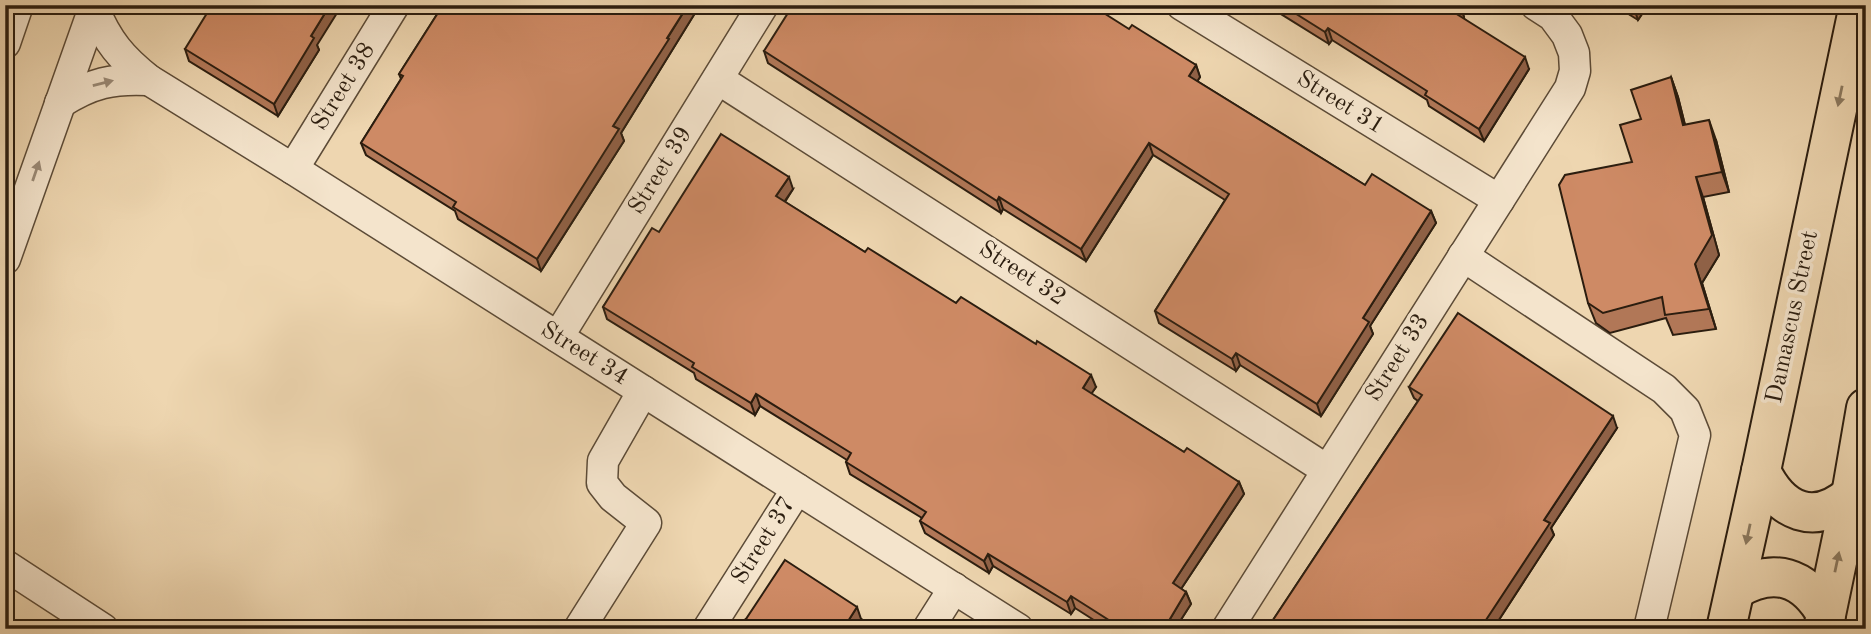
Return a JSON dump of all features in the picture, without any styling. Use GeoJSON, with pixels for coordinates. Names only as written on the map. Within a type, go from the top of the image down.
{"type":"FeatureCollection","features":[{"type":"Feature","properties":{"kind":"main road","name":"Damascus Street"},"geometry":{"type":"LineString","coordinates":[[1726,629],[1859,5]]}},
{"type":"Feature","properties":{"kind":"main road"},"geometry":{"type":"LineString","coordinates":[[1824,622],[1864,429]]}},
{"type":"Feature","properties":{"kind":"main road"},"geometry":{"type":"LineString","coordinates":[[1761,471],[1776,497],[1798,510],[1827,510],[1851,495]]}},
{"type":"Feature","properties":{"kind":"main road"},"geometry":{"type":"LineString","coordinates":[[1736,589],[1752,580],[1769,577],[1787,579],[1804,587],[1817,599],[1824,622]]}},
{"type":"Feature","properties":{"kind":"street"},"geometry":{"type":"LineString","coordinates":[[5,43],[18,5]]}},
{"type":"Feature","properties":{"kind":"street","name":"Street 38"},"geometry":{"type":"LineString","coordinates":[[293,169],[394,5]]}},
{"type":"Feature","properties":{"kind":"street","name":"Street 39"},"geometry":{"type":"LineString","coordinates":[[558,337],[763,5]]}},
{"type":"Feature","properties":{"kind":"street","name":"Street 31"},"geometry":{"type":"LineString","coordinates":[[1182,5],[1499,200]]}},
{"type":"Feature","properties":{"kind":"street","name":"Street 33"},"geometry":{"type":"LineString","coordinates":[[1227,629],[1570,88],[1575,71],[1574,53],[1567,34],[1553,16],[1536,5]]}},
{"type":"Feature","properties":{"kind":"street"},"geometry":{"type":"LineString","coordinates":[[5,259],[94,7]]}},
{"type":"Feature","properties":{"kind":"street","name":"Street 34"},"geometry":{"type":"LineString","coordinates":[[94,7],[103,30],[116,49],[131,66],[149,80],[1018,629]]}},
{"type":"Feature","properties":{"kind":"street","name":"Street 32"},"geometry":{"type":"LineString","coordinates":[[718,79],[1327,470]]}},
{"type":"Feature","properties":{"kind":"street"},"geometry":{"type":"LineString","coordinates":[[60,103],[80,90],[102,82],[149,80]]}},
{"type":"Feature","properties":{"kind":"street"},"geometry":{"type":"LineString","coordinates":[[1463,256],[1664,389],[1685,410],[1695,435],[1649,629]]}},
{"type":"Feature","properties":{"kind":"street"},"geometry":{"type":"LineString","coordinates":[[579,629],[646,523],[613,496],[602,483],[603,461],[643,391]]}},
{"type":"Feature","properties":{"kind":"street","name":"Street 37"},"geometry":{"type":"LineString","coordinates":[[708,629],[797,489]]}},
{"type":"Feature","properties":{"kind":"street"},"geometry":{"type":"LineString","coordinates":[[5,565],[103,629]]}},
{"type":"Feature","properties":{"kind":"street"},"geometry":{"type":"LineString","coordinates":[[928,629],[954,588]]}},
{"type":"Feature","properties":{"kind":"building"},"geometry":{"type":"Polygon","coordinates":[[[212,5],[330,5],[311,36],[314,38],[274,104],[185,49],[212,5]]]}},
{"type":"Feature","properties":{"kind":"building"},"geometry":{"type":"Polygon","coordinates":[[[443,5],[688,5],[613,126],[619,129],[537,259],[453,207],[456,202],[361,143],[403,76],[399,74],[443,5]]]}},
{"type":"Feature","properties":{"kind":"building"},"geometry":{"type":"Polygon","coordinates":[[[793,5],[1091,5],[1129,29],[1132,25],[1196,65],[1189,76],[1365,185],[1372,174],[1431,211],[1363,318],[1369,322],[1317,404],[1236,353],[1232,359],[1155,311],[1229,194],[1149,143],[1081,249],[999,197],[997,201],[764,51],[793,5]]]}},
{"type":"Feature","properties":{"kind":"building"},"geometry":{"type":"Polygon","coordinates":[[[1282,5],[1460,5],[1455,13],[1525,57],[1479,129],[1425,95],[1427,91],[1328,28],[1325,32],[1282,5]]]}},
{"type":"Feature","properties":{"kind":"building"},"geometry":{"type":"Polygon","coordinates":[[[1671,77],[1683,125],[1709,120],[1722,172],[1696,177],[1712,235],[1695,264],[1709,309],[1665,315],[1662,297],[1603,313],[1588,303],[1559,185],[1565,175],[1632,162],[1620,125],[1641,119],[1631,90],[1671,77]]]}},
{"type":"Feature","properties":{"kind":"building"},"geometry":{"type":"Polygon","coordinates":[[[721,134],[789,177],[776,196],[865,252],[868,248],[956,303],[961,297],[1036,344],[1037,341],[1091,375],[1083,388],[1184,452],[1187,448],[1239,482],[1173,583],[1186,592],[1164,629],[1123,629],[1071,596],[1067,602],[988,554],[984,561],[920,521],[926,512],[846,462],[851,453],[756,394],[751,403],[692,367],[694,363],[603,307],[652,228],[659,232],[721,134]]]}},
{"type":"Feature","properties":{"kind":"building"},"geometry":{"type":"Polygon","coordinates":[[[1458,313],[1613,416],[1544,520],[1550,523],[1480,629],[1267,629],[1422,395],[1409,387],[1458,313]]]}},
{"type":"Feature","properties":{"kind":"building"},"geometry":{"type":"Polygon","coordinates":[[[785,560],[857,607],[843,629],[753,629],[756,625],[746,619],[785,560]]]}}]}
